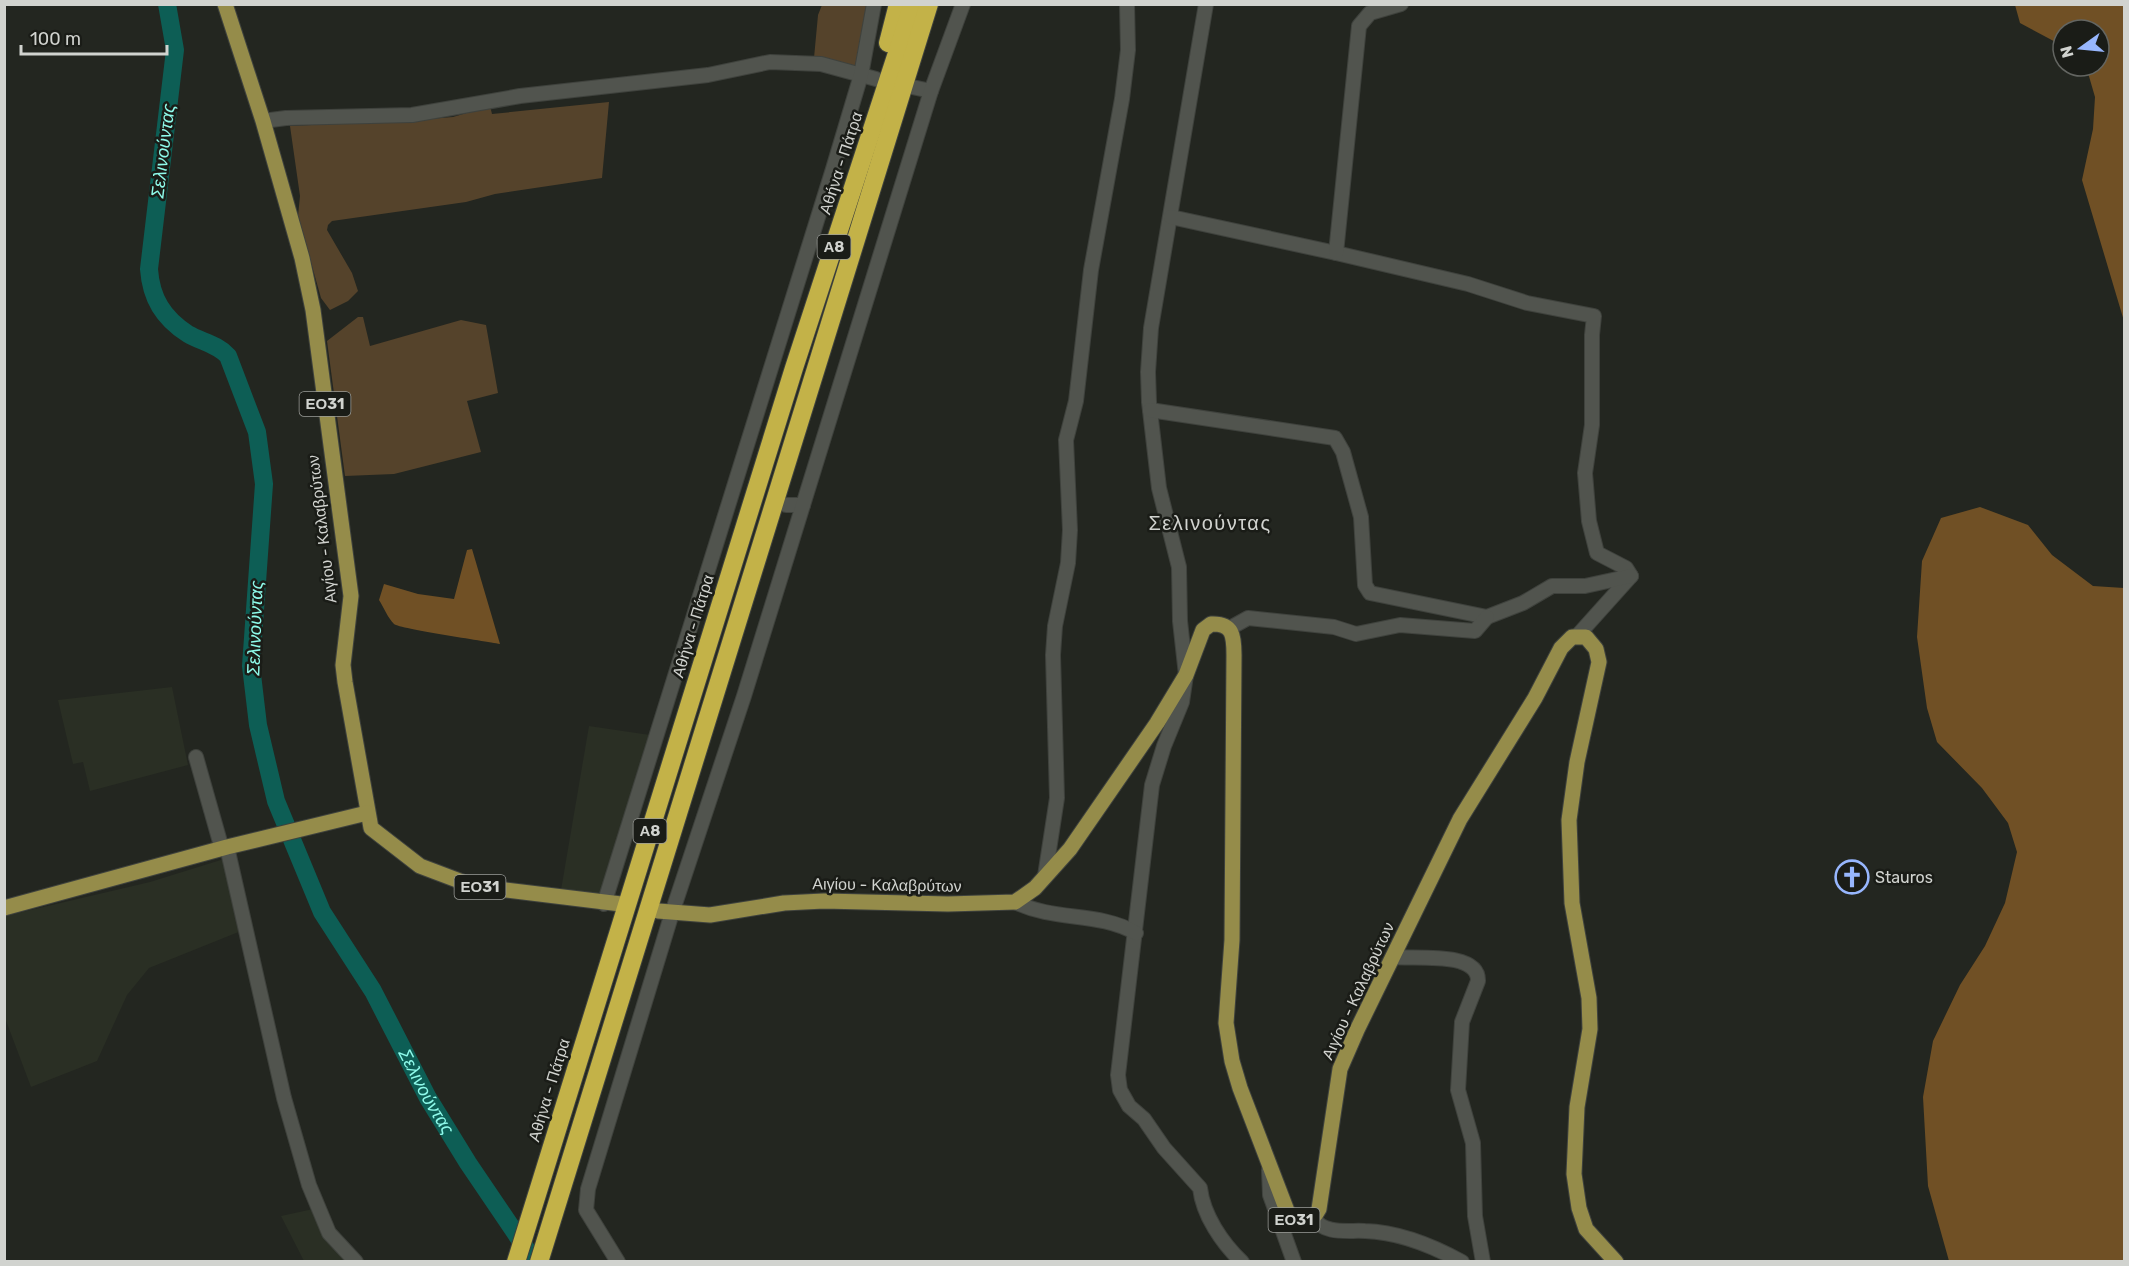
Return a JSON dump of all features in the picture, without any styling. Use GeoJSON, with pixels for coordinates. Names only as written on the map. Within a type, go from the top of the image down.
{"type":"FeatureCollection","features":[{"type":"Feature","properties":{"kind":"highway"},"geometry":{"type":"LineString","coordinates":[[873,126],[877,82],[898,4]]}},
{"type":"Feature","properties":{"kind":"highway","name":"Αθήνα - Πάτρα"},"geometry":{"type":"LineString","coordinates":[[516,1262],[794,368],[913,4]]}},
{"type":"Feature","properties":{"kind":"highway","name":"Α8"},"geometry":{"type":"LineString","coordinates":[[539,1262],[929,4]]}},
{"type":"Feature","properties":{"kind":"main road","name":"Αιγίου - Καλαβρύτων"},"geometry":{"type":"LineString","coordinates":[[225,4],[263,122],[302,258],[313,310],[351,596],[344,665],[345,681],[367,813],[375,834],[420,866],[473,886],[604,904],[621,904]]}},
{"type":"Feature","properties":{"kind":"main road"},"geometry":{"type":"LineString","coordinates":[[1015,902],[1035,888],[1076,840],[1157,723],[1186,675],[1203,630],[1211,624],[1224,624],[1230,628]]}},
{"type":"Feature","properties":{"kind":"main road","name":"ΕΟ31"},"geometry":{"type":"LineString","coordinates":[[1230,628],[1234,638],[1233,881],[1226,1023],[1232,1061],[1289,1216],[1300,1222],[1313,1218]]}},
{"type":"Feature","properties":{"kind":"main road","name":"Αιγίου - Καλαβρύτων"},"geometry":{"type":"LineString","coordinates":[[1313,1218],[1319,1209],[1340,1069],[1470,801],[1535,698],[1561,648],[1578,635]]}},
{"type":"Feature","properties":{"kind":"main road"},"geometry":{"type":"LineString","coordinates":[[1578,635],[1592,642],[1599,662],[1577,762],[1569,820],[1572,903],[1589,998],[1590,1029],[1577,1107],[1574,1174],[1579,1208],[1586,1228],[1616,1262]]}},
{"type":"Feature","properties":{"kind":"main road"},"geometry":{"type":"LineString","coordinates":[[4,908],[246,842],[367,813]]}},
{"type":"Feature","properties":{"kind":"main road","name":"Αιγίου - Καλαβρύτων"},"geometry":{"type":"LineString","coordinates":[[665,912],[710,915],[784,903],[824,901],[948,904],[1015,902]]}},
{"type":"Feature","properties":{"kind":"street"},"geometry":{"type":"LineString","coordinates":[[604,904],[861,75],[874,4]]}},
{"type":"Feature","properties":{"kind":"street"},"geometry":{"type":"LineString","coordinates":[[618,1262],[586,1210],[587,1198],[665,912],[803,505],[931,91],[963,4]]}},
{"type":"Feature","properties":{"kind":"street"},"geometry":{"type":"LineString","coordinates":[[1045,876],[1057,798],[1053,655],[1055,626],[1068,563],[1070,530],[1066,441],[1076,401],[1091,270],[1122,99],[1128,50],[1127,4]]}},
{"type":"Feature","properties":{"kind":"street"},"geometry":{"type":"LineString","coordinates":[[1206,4],[1150,338],[1148,377],[1160,488],[1179,567],[1180,621],[1186,675],[1182,702],[1164,746],[1152,785],[1136,933],[1120,1043],[1120,1090],[1129,1106],[1144,1119],[1164,1148],[1200,1188],[1200,1197],[1215,1227],[1242,1262]]}},
{"type":"Feature","properties":{"kind":"street"},"geometry":{"type":"LineString","coordinates":[[1336,253],[1359,26],[1370,13],[1401,4]]}},
{"type":"Feature","properties":{"kind":"street"},"geometry":{"type":"LineString","coordinates":[[263,122],[286,118],[412,115],[520,96],[708,75],[770,62],[821,64],[876,79]]}},
{"type":"Feature","properties":{"kind":"street"},"geometry":{"type":"LineString","coordinates":[[912,87],[931,91]]}},
{"type":"Feature","properties":{"kind":"street"},"geometry":{"type":"LineString","coordinates":[[1171,217],[1468,284],[1527,303],[1594,316],[1592,425],[1585,459],[1588,521],[1597,553],[1626,568],[1631,576]]}},
{"type":"Feature","properties":{"kind":"street"},"geometry":{"type":"LineString","coordinates":[[1150,410],[1335,438],[1343,452],[1361,517],[1366,590],[1487,617],[1515,608],[1552,586],[1585,586],[1631,576]]}},
{"type":"Feature","properties":{"kind":"street"},"geometry":{"type":"LineString","coordinates":[[786,505],[803,505]]}},
{"type":"Feature","properties":{"kind":"street"},"geometry":{"type":"LineString","coordinates":[[728,507],[746,508]]}},
{"type":"Feature","properties":{"kind":"street"},"geometry":{"type":"LineString","coordinates":[[1578,635],[1631,576]]}},
{"type":"Feature","properties":{"kind":"street"},"geometry":{"type":"LineString","coordinates":[[1230,628],[1248,618],[1334,627],[1350,633],[1400,625],[1475,631],[1487,617]]}},
{"type":"Feature","properties":{"kind":"street"},"geometry":{"type":"LineString","coordinates":[[196,757],[225,848],[285,1098],[309,1185],[329,1233],[356,1262]]}},
{"type":"Feature","properties":{"kind":"street"},"geometry":{"type":"LineString","coordinates":[[1015,902],[1061,916],[1100,918],[1122,925],[1136,933]]}},
{"type":"Feature","properties":{"kind":"street"},"geometry":{"type":"LineString","coordinates":[[1394,957],[1462,961],[1474,967],[1478,974],[1477,985],[1462,1022],[1458,1090],[1473,1143],[1475,1216],[1483,1262]]}},
{"type":"Feature","properties":{"kind":"street"},"geometry":{"type":"LineString","coordinates":[[1269,1161],[1270,1195],[1294,1262]]}},
{"type":"Feature","properties":{"kind":"street"},"geometry":{"type":"LineString","coordinates":[[1313,1218],[1329,1230],[1377,1232],[1402,1237],[1462,1262]]}},
{"type":"Feature","properties":{"kind":"shaded area"},"geometry":{"type":"Polygon","coordinates":[[[822,5],[870,5],[859,72],[814,58],[818,15],[822,5]]]}},
{"type":"Feature","properties":{"kind":"shaded area"},"geometry":{"type":"Polygon","coordinates":[[[2015,5],[2124,5],[2124,321],[2082,180],[2093,129],[2095,97],[2089,78],[2111,78],[2111,18],[2051,18],[2051,40],[2020,23],[2015,5]]]}},
{"type":"Feature","properties":{"kind":"shaded area"},"geometry":{"type":"Polygon","coordinates":[[[609,102],[602,178],[495,194],[466,202],[332,221],[327,230],[352,273],[358,291],[348,301],[330,310],[321,298],[298,216],[300,196],[290,126],[453,117],[490,106],[492,114],[609,102]]]}},
{"type":"Feature","properties":{"kind":"shaded area"},"geometry":{"type":"Polygon","coordinates":[[[358,317],[363,317],[370,346],[461,320],[486,325],[498,393],[467,401],[481,452],[394,474],[345,476],[327,341],[358,317]]]}},
{"type":"Feature","properties":{"kind":"shaded area"},"geometry":{"type":"Polygon","coordinates":[[[1980,507],[2028,525],[2052,555],[2093,586],[2124,588],[2124,1261],[1949,1261],[1928,1186],[1923,1097],[1933,1041],[1960,985],[1985,946],[2005,903],[2017,852],[2008,823],[1982,788],[1937,742],[1927,708],[1917,637],[1922,561],[1941,518],[1980,507]]]}},
{"type":"Feature","properties":{"kind":"shaded area"},"geometry":{"type":"Polygon","coordinates":[[[472,549],[500,644],[426,632],[394,624],[379,600],[384,584],[418,594],[454,599],[467,550],[472,549]]]}},
{"type":"Feature","properties":{"kind":"shaded area"},"geometry":{"type":"Polygon","coordinates":[[[172,687],[188,765],[90,791],[83,762],[73,764],[58,700],[172,687]]]}},
{"type":"Feature","properties":{"kind":"shaded area"},"geometry":{"type":"Polygon","coordinates":[[[589,726],[650,735],[601,896],[561,890],[589,726]]]}},
{"type":"Feature","properties":{"kind":"shaded area"},"geometry":{"type":"Polygon","coordinates":[[[224,859],[241,931],[149,968],[127,995],[97,1061],[31,1087],[5,1018],[5,916],[150,882],[224,859]]]}},
{"type":"Feature","properties":{"kind":"shaded area"},"geometry":{"type":"Polygon","coordinates":[[[313,1209],[349,1261],[304,1261],[281,1216],[313,1209]]]}},
{"type":"Feature","properties":{"kind":"waterway","name":"Σελινούντας"},"geometry":{"type":"LineString","coordinates":[[167,4],[175,50],[149,269],[150,279],[160,306],[179,328],[228,356],[257,432],[264,484],[251,666],[258,725],[276,801],[322,912],[373,991],[428,1098],[468,1163],[535,1262]]}},
{"type":"Feature","properties":{"kind":"place","name":"Stauros"},"geometry":{"type":"Point","coordinates":[1852,877]}},
{"type":"Feature","properties":{"kind":"district","name":"Σελινούντας"},"geometry":{"type":"Point","coordinates":[1210,523]}}]}
